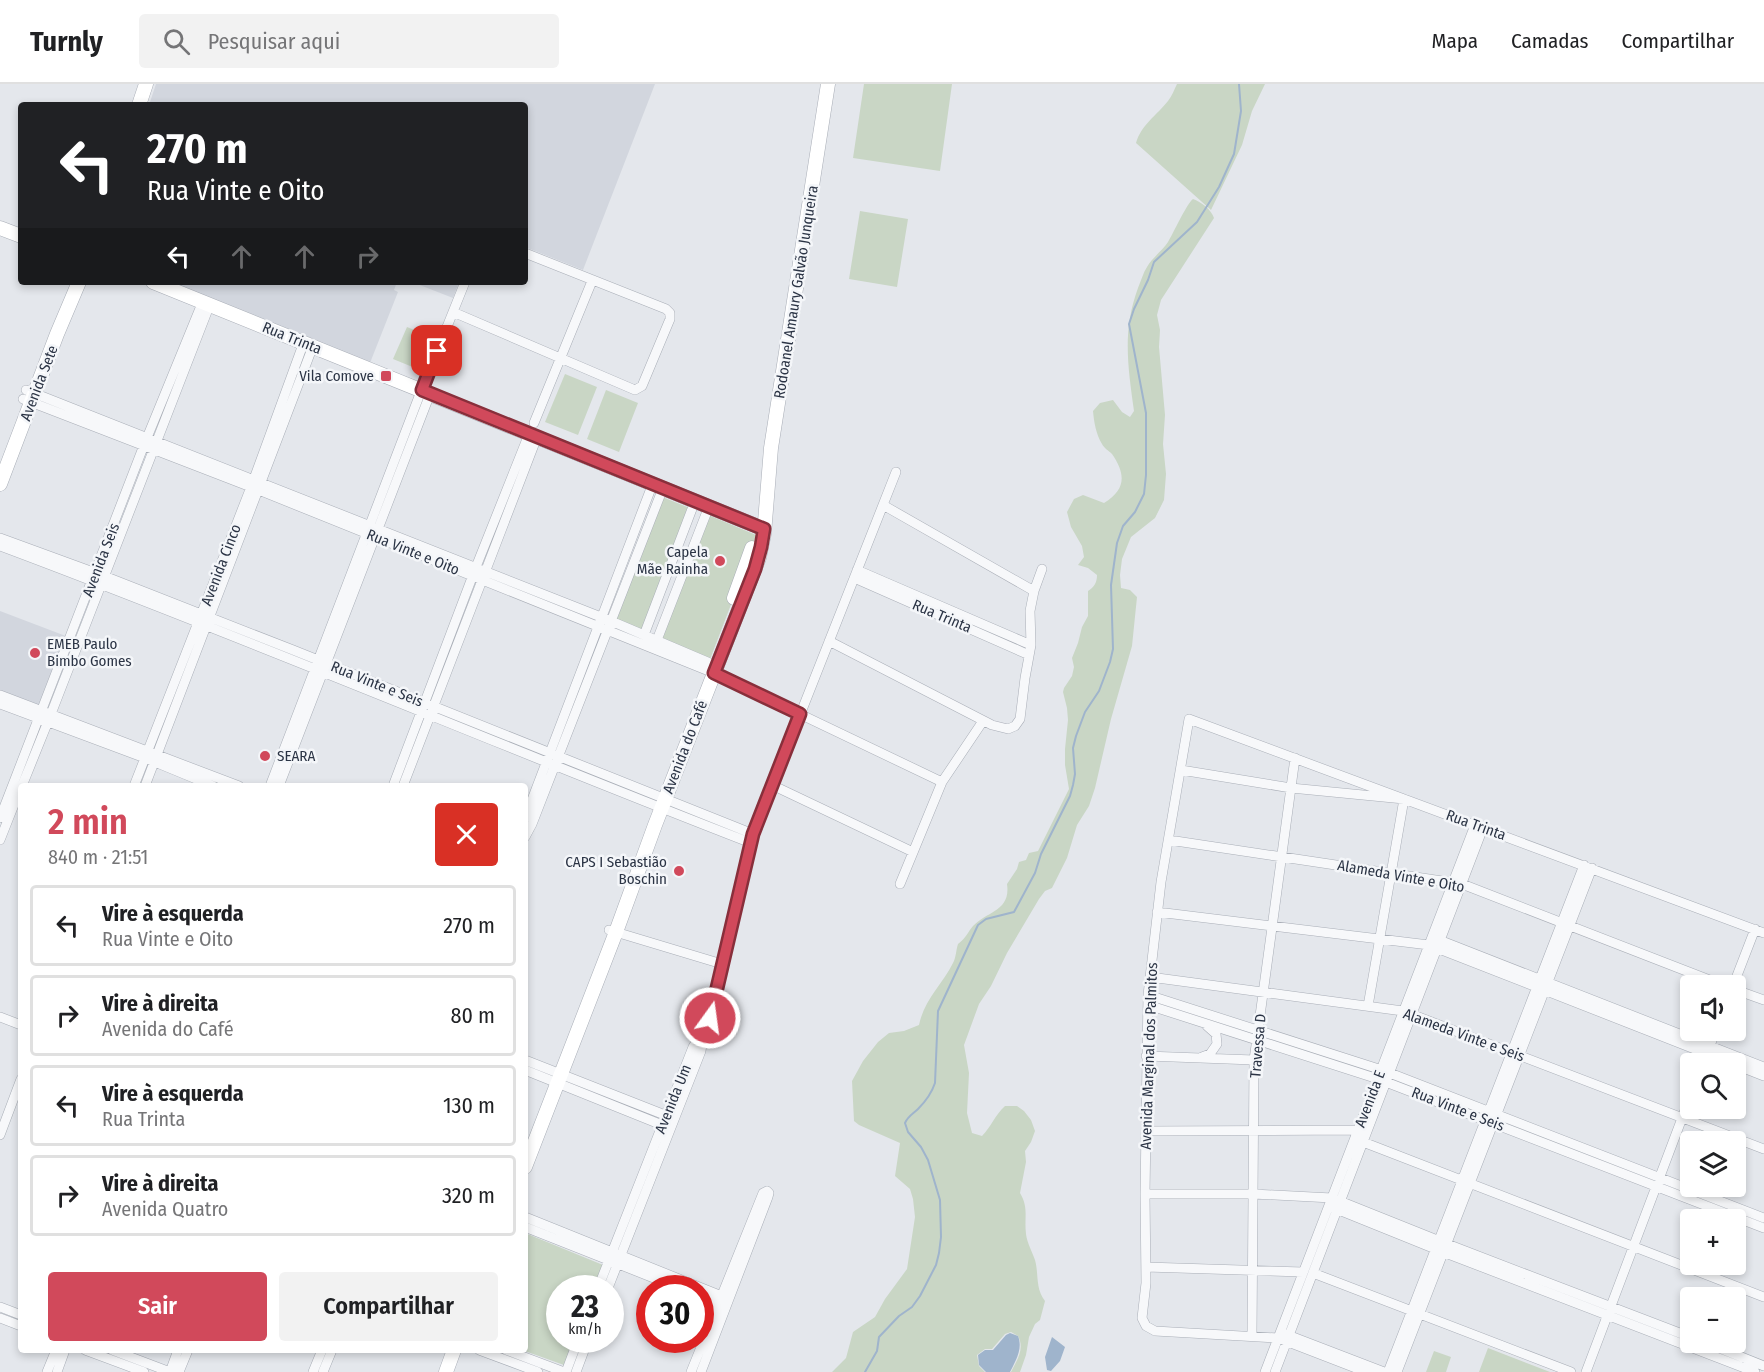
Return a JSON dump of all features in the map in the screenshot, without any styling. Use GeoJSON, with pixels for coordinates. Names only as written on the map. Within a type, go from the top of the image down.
{"type":"FeatureCollection","features":[{"type":"Feature","properties":{"kind":"main road"},"geometry":{"type":"LineString","coordinates":[[140,102],[146,84]]}},
{"type":"Feature","properties":{"kind":"main road","name":"Rodoanel Amaury Galvão Junqueira"},"geometry":{"type":"LineString","coordinates":[[765,500],[783,368],[828,84]]}},
{"type":"Feature","properties":{"kind":"main road"},"geometry":{"type":"LineString","coordinates":[[0,228],[18,235]]}},
{"type":"Feature","properties":{"kind":"main road","name":"Avenida Sete"},"geometry":{"type":"LineString","coordinates":[[0,484],[68,285]]}},
{"type":"Feature","properties":{"kind":"main road","name":"Avenida Sete"},"geometry":{"type":"LineString","coordinates":[[0,459],[78,285]]}},
{"type":"Feature","properties":{"kind":"main road","name":"Rua Trinta"},"geometry":{"type":"LineString","coordinates":[[161,285],[424,396],[532,436],[760,533]]}},
{"type":"Feature","properties":{"kind":"main road","name":"Rua Trinta"},"geometry":{"type":"LineString","coordinates":[[657,489],[692,509],[760,533]]}},
{"type":"Feature","properties":{"kind":"main road","name":"Avenida do Café"},"geometry":{"type":"LineString","coordinates":[[528,1158],[556,1078],[712,668],[750,555],[760,533],[765,500]]}},
{"type":"Feature","properties":{"kind":"main road","name":"Avenida do Café"},"geometry":{"type":"LineString","coordinates":[[528,1142],[556,1078]]}},
{"type":"Feature","properties":{"kind":"main road"},"geometry":{"type":"LineString","coordinates":[[439,1372],[446,1353]]}},
{"type":"Feature","properties":{"kind":"main road"},"geometry":{"type":"LineString","coordinates":[[446,1372],[453,1353]]}},
{"type":"Feature","properties":{"kind":"street"},"geometry":{"type":"LineString","coordinates":[[453,312],[635,390],[639,389],[670,319],[670,314],[666,309],[528,254]]}},
{"type":"Feature","properties":{"kind":"street"},"geometry":{"type":"LineString","coordinates":[[394,783],[427,709],[592,281]]}},
{"type":"Feature","properties":{"kind":"street"},"geometry":{"type":"LineString","coordinates":[[271,783],[320,666],[424,396],[464,285]]}},
{"type":"Feature","properties":{"kind":"street","name":"Avenida Seis"},"geometry":{"type":"LineString","coordinates":[[0,818],[45,716],[206,303]]}},
{"type":"Feature","properties":{"kind":"street","name":"Avenida Cinco"},"geometry":{"type":"LineString","coordinates":[[136,783],[151,756],[307,348]]}},
{"type":"Feature","properties":{"kind":"street","name":"Rua Vinte e Oito"},"geometry":{"type":"LineString","coordinates":[[29,396],[256,484],[712,668]]}},
{"type":"Feature","properties":{"kind":"street","name":"Avenida Um"},"geometry":{"type":"LineString","coordinates":[[605,1275],[615,1258],[695,1056],[696,1042],[708,1024],[752,839],[896,472]]}},
{"type":"Feature","properties":{"kind":"street"},"geometry":{"type":"LineString","coordinates":[[528,811],[552,759],[657,489]]}},
{"type":"Feature","properties":{"kind":"street"},"geometry":{"type":"LineString","coordinates":[[883,505],[1034,591]]}},
{"type":"Feature","properties":{"kind":"street"},"geometry":{"type":"LineString","coordinates":[[644,635],[692,509]]}},
{"type":"Feature","properties":{"kind":"street"},"geometry":{"type":"LineString","coordinates":[[657,640],[706,514]]}},
{"type":"Feature","properties":{"kind":"street","name":"Rua Vinte e Seis"},"geometry":{"type":"LineString","coordinates":[[0,538],[752,839]]}},
{"type":"Feature","properties":{"kind":"street","name":"Rua Vinte e Seis"},"geometry":{"type":"LineString","coordinates":[[0,546],[99,579]]}},
{"type":"Feature","properties":{"kind":"street"},"geometry":{"type":"LineString","coordinates":[[829,641],[983,721],[1005,730],[1018,723],[1021,716],[1030,650],[1029,614],[1042,569]]}},
{"type":"Feature","properties":{"kind":"street","name":"Rua Trinta"},"geometry":{"type":"LineString","coordinates":[[856,574],[1030,650]]}},
{"type":"Feature","properties":{"kind":"street","name":"Rua Vinte e Oito"},"geometry":{"type":"LineString","coordinates":[[604,623],[657,640],[800,714],[942,782]]}},
{"type":"Feature","properties":{"kind":"street"},"geometry":{"type":"LineString","coordinates":[[280,783],[320,666]]}},
{"type":"Feature","properties":{"kind":"street"},"geometry":{"type":"LineString","coordinates":[[0,694],[45,716],[230,783]]}},
{"type":"Feature","properties":{"kind":"street"},"geometry":{"type":"LineString","coordinates":[[0,704],[45,716]]}},
{"type":"Feature","properties":{"kind":"street"},"geometry":{"type":"LineString","coordinates":[[404,783],[427,709]]}},
{"type":"Feature","properties":{"kind":"street","name":"Avenida Seis"},"geometry":{"type":"LineString","coordinates":[[22,783],[45,716]]}},
{"type":"Feature","properties":{"kind":"street","name":"Rua Trinta"},"geometry":{"type":"LineString","coordinates":[[1188,719],[1759,931]]}},
{"type":"Feature","properties":{"kind":"street","name":"Avenida Marginal dos Palmitos"},"geometry":{"type":"LineString","coordinates":[[1188,719],[1157,912],[1148,1000],[1146,1289],[1142,1318],[1144,1324],[1157,1332],[1252,1336]]}},
{"type":"Feature","properties":{"kind":"street"},"geometry":{"type":"LineString","coordinates":[[900,884],[942,782],[983,721]]}},
{"type":"Feature","properties":{"kind":"street"},"geometry":{"type":"LineString","coordinates":[[151,756],[207,783]]}},
{"type":"Feature","properties":{"kind":"street","name":"Avenida Cinco"},"geometry":{"type":"LineString","coordinates":[[146,783],[151,756]]}},
{"type":"Feature","properties":{"kind":"street","name":"Travessa D"},"geometry":{"type":"LineString","coordinates":[[1252,1336],[1254,1060],[1295,758]]}},
{"type":"Feature","properties":{"kind":"street"},"geometry":{"type":"LineString","coordinates":[[528,831],[552,759]]}},
{"type":"Feature","properties":{"kind":"street"},"geometry":{"type":"LineString","coordinates":[[1181,770],[1291,788],[1404,799],[1368,1006]]}},
{"type":"Feature","properties":{"kind":"street"},"geometry":{"type":"LineString","coordinates":[[772,785],[913,852]]}},
{"type":"Feature","properties":{"kind":"street","name":"Avenida Seis"},"geometry":{"type":"LineString","coordinates":[[0,840],[18,794]]}},
{"type":"Feature","properties":{"kind":"street","name":"Avenida E"},"geometry":{"type":"LineString","coordinates":[[1275,1372],[1284,1337],[1308,1272],[1363,1142],[1384,1076],[1479,826]]}},
{"type":"Feature","properties":{"kind":"street","name":"Alameda Vinte e Oito"},"geometry":{"type":"LineString","coordinates":[[1169,840],[1457,884],[1696,975]]}},
{"type":"Feature","properties":{"kind":"street"},"geometry":{"type":"LineString","coordinates":[[1252,1336],[1284,1337],[1386,1372],[1415,1312],[1588,867]]}},
{"type":"Feature","properties":{"kind":"street"},"geometry":{"type":"LineString","coordinates":[[1157,912],[1380,939],[1435,942],[1709,1050],[1764,1067]]}},
{"type":"Feature","properties":{"kind":"street"},"geometry":{"type":"LineString","coordinates":[[613,931],[722,964]]}},
{"type":"Feature","properties":{"kind":"street"},"geometry":{"type":"LineString","coordinates":[[1738,975],[1759,931]]}},
{"type":"Feature","properties":{"kind":"street","name":"Alameda Vinte e Seis"},"geometry":{"type":"LineString","coordinates":[[1150,977],[1408,1012],[1680,1116]]}},
{"type":"Feature","properties":{"kind":"street"},"geometry":{"type":"LineString","coordinates":[[1746,994],[1764,1000]]}},
{"type":"Feature","properties":{"kind":"street","name":"Rua Vinte e Seis"},"geometry":{"type":"LineString","coordinates":[[1148,1000],[1193,1020],[1257,1036]]}},
{"type":"Feature","properties":{"kind":"street","name":"Rua Vinte e Seis"},"geometry":{"type":"LineString","coordinates":[[1148,1000],[1384,1076],[1658,1182],[1764,1228]]}},
{"type":"Feature","properties":{"kind":"street"},"geometry":{"type":"LineString","coordinates":[[0,1017],[18,1024]]}},
{"type":"Feature","properties":{"kind":"street"},"geometry":{"type":"LineString","coordinates":[[1193,1020],[1210,1028],[1217,1038],[1213,1051],[1197,1058]]}},
{"type":"Feature","properties":{"kind":"street"},"geometry":{"type":"LineString","coordinates":[[1708,1053],[1712,1041]]}},
{"type":"Feature","properties":{"kind":"street"},"geometry":{"type":"LineString","coordinates":[[1709,1050],[1714,1053]]}},
{"type":"Feature","properties":{"kind":"street"},"geometry":{"type":"LineString","coordinates":[[1146,1056],[1254,1060]]}},
{"type":"Feature","properties":{"kind":"street"},"geometry":{"type":"LineString","coordinates":[[528,1062],[556,1078]]}},
{"type":"Feature","properties":{"kind":"street"},"geometry":{"type":"LineString","coordinates":[[1746,1069],[1764,1076]]}},
{"type":"Feature","properties":{"kind":"street"},"geometry":{"type":"LineString","coordinates":[[528,1071],[556,1078],[669,1122]]}},
{"type":"Feature","properties":{"kind":"street","name":"Avenida E"},"geometry":{"type":"LineString","coordinates":[[1335,1204],[1358,1130],[1384,1076]]}},
{"type":"Feature","properties":{"kind":"street"},"geometry":{"type":"LineString","coordinates":[[0,1136],[18,1087]]}},
{"type":"Feature","properties":{"kind":"street"},"geometry":{"type":"LineString","coordinates":[[1586,1372],[1682,1119]]}},
{"type":"Feature","properties":{"kind":"street","name":"Alameda Vinte e Seis"},"geometry":{"type":"LineString","coordinates":[[1688,1119],[1764,1149]]}},
{"type":"Feature","properties":{"kind":"street"},"geometry":{"type":"LineString","coordinates":[[1146,1131],[1358,1130]]}},
{"type":"Feature","properties":{"kind":"street"},"geometry":{"type":"LineString","coordinates":[[1363,1142],[1764,1297]]}},
{"type":"Feature","properties":{"kind":"street","name":"Rua Vinte e Seis"},"geometry":{"type":"LineString","coordinates":[[1658,1182],[1764,1218]]}},
{"type":"Feature","properties":{"kind":"street"},"geometry":{"type":"LineString","coordinates":[[691,1372],[724,1302],[768,1197],[769,1193],[766,1191],[763,1193],[724,1302],[701,1372]]}},
{"type":"Feature","properties":{"kind":"street"},"geometry":{"type":"LineString","coordinates":[[1145,1194],[1253,1194],[1335,1204],[1609,1311],[1755,1372]]}},
{"type":"Feature","properties":{"kind":"street"},"geometry":{"type":"LineString","coordinates":[[528,1218],[651,1275]]}},
{"type":"Feature","properties":{"kind":"street"},"geometry":{"type":"LineString","coordinates":[[528,1228],[615,1258],[724,1302]]}},
{"type":"Feature","properties":{"kind":"street","name":"Avenida Um"},"geometry":{"type":"LineString","coordinates":[[611,1275],[615,1258]]}},
{"type":"Feature","properties":{"kind":"street"},"geometry":{"type":"LineString","coordinates":[[1146,1267],[1308,1272],[1571,1372]]}},
{"type":"Feature","properties":{"kind":"street"},"geometry":{"type":"LineString","coordinates":[[714,1300],[724,1302]]}},
{"type":"Feature","properties":{"kind":"street"},"geometry":{"type":"LineString","coordinates":[[0,1307],[18,1314]]}},
{"type":"Feature","properties":{"kind":"street"},"geometry":{"type":"LineString","coordinates":[[1609,1311],[1680,1335]]}},
{"type":"Feature","properties":{"kind":"street"},"geometry":{"type":"LineString","coordinates":[[1397,1372],[1415,1312]]}},
{"type":"Feature","properties":{"kind":"street"},"geometry":{"type":"LineString","coordinates":[[0,1318],[18,1325]]}},
{"type":"Feature","properties":{"kind":"street"},"geometry":{"type":"LineString","coordinates":[[1284,1337],[1366,1372]]}},
{"type":"Feature","properties":{"kind":"street","name":"Avenida E"},"geometry":{"type":"LineString","coordinates":[[1265,1372],[1284,1337]]}},
{"type":"Feature","properties":{"kind":"street"},"geometry":{"type":"LineString","coordinates":[[47,1372],[55,1353]]}},
{"type":"Feature","properties":{"kind":"street"},"geometry":{"type":"LineString","coordinates":[[57,1372],[64,1353]]}},
{"type":"Feature","properties":{"kind":"street"},"geometry":{"type":"LineString","coordinates":[[93,1353],[144,1372]]}},
{"type":"Feature","properties":{"kind":"street"},"geometry":{"type":"LineString","coordinates":[[120,1353],[170,1372],[177,1353]]}},
{"type":"Feature","properties":{"kind":"street"},"geometry":{"type":"LineString","coordinates":[[179,1372],[187,1353]]}},
{"type":"Feature","properties":{"kind":"street"},"geometry":{"type":"LineString","coordinates":[[313,1372],[321,1353]]}},
{"type":"Feature","properties":{"kind":"street"},"geometry":{"type":"LineString","coordinates":[[323,1372],[331,1353]]}},
{"type":"Feature","properties":{"kind":"street"},"geometry":{"type":"LineString","coordinates":[[487,1353],[538,1372]]}},
{"type":"Feature","properties":{"kind":"street"},"geometry":{"type":"LineString","coordinates":[[514,1353],[565,1372],[573,1353]]}},
{"type":"Feature","properties":{"kind":"street"},"geometry":{"type":"LineString","coordinates":[[576,1372],[583,1353]]}},
{"type":"Feature","properties":{"kind":"street"},"geometry":{"type":"LineString","coordinates":[[1732,1353],[1764,1366]]}},
{"type":"Feature","properties":{"kind":"shaded area"},"geometry":{"type":"Polygon","coordinates":[[[156,84],[655,84],[583,270],[528,248],[528,102],[150,102],[156,84]]]}},
{"type":"Feature","properties":{"kind":"shaded area"},"geometry":{"type":"Polygon","coordinates":[[[168,285],[396,285],[394,290],[398,292],[368,368],[168,285]]]}},
{"type":"Feature","properties":{"kind":"shaded area"},"geometry":{"type":"Polygon","coordinates":[[[420,285],[458,285],[453,298],[420,285]]]}},
{"type":"Feature","properties":{"kind":"shaded area","name":"EMEB Paulo Bimbo Gomes"},"geometry":{"type":"Polygon","coordinates":[[[0,611],[71,638],[42,711],[0,695],[0,611]]]}},
{"type":"Feature","properties":{"kind":"green space"},"geometry":{"type":"Polygon","coordinates":[[[864,84],[952,84],[940,171],[853,158],[864,84]]]}},
{"type":"Feature","properties":{"kind":"green space"},"geometry":{"type":"Polygon","coordinates":[[[1177,84],[1265,84],[1252,111],[1242,145],[1211,210],[1136,143],[1150,120],[1168,101],[1177,84]]]}},
{"type":"Feature","properties":{"kind":"green space"},"geometry":{"type":"Polygon","coordinates":[[[1193,199],[1205,206],[1214,218],[1161,300],[1157,315],[1165,415],[1164,500],[1155,518],[1131,537],[1122,559],[1121,588],[1130,590],[1137,597],[1132,646],[1111,719],[1095,788],[1089,806],[1077,825],[1067,858],[1052,888],[1045,891],[1039,899],[1007,953],[991,986],[979,1004],[964,1045],[969,1073],[967,1113],[972,1133],[982,1136],[1005,1106],[1017,1106],[1024,1111],[1035,1131],[1025,1151],[1026,1162],[1020,1193],[1025,1208],[1027,1237],[1035,1260],[1038,1286],[1045,1301],[1040,1320],[1035,1324],[1029,1337],[1020,1372],[1011,1372],[1021,1345],[1018,1336],[1011,1332],[1005,1334],[992,1349],[985,1349],[977,1355],[979,1366],[985,1372],[832,1372],[846,1358],[853,1332],[875,1317],[907,1269],[915,1217],[910,1189],[895,1176],[900,1143],[854,1121],[852,1081],[863,1061],[878,1042],[889,1033],[904,1031],[919,1025],[929,1000],[954,961],[958,944],[973,926],[1002,905],[1007,893],[1007,884],[1019,862],[1026,860],[1029,853],[1038,851],[1069,789],[1065,765],[1068,720],[1063,692],[1072,676],[1074,667],[1072,658],[1088,616],[1088,591],[1095,584],[1097,575],[1088,568],[1078,565],[1084,557],[1082,546],[1071,527],[1067,512],[1074,499],[1083,495],[1104,503],[1120,487],[1122,481],[1120,468],[1100,440],[1093,411],[1100,403],[1113,400],[1122,412],[1130,417],[1134,411],[1128,349],[1133,304],[1146,269],[1168,242],[1193,199]]]}},
{"type":"Feature","properties":{"kind":"green space"},"geometry":{"type":"Polygon","coordinates":[[[860,211],[908,219],[897,287],[849,279],[860,211]]]}},
{"type":"Feature","properties":{"kind":"green space"},"geometry":{"type":"Polygon","coordinates":[[[407,327],[429,336],[415,368],[393,359],[407,327]]]}},
{"type":"Feature","properties":{"kind":"green space"},"geometry":{"type":"Polygon","coordinates":[[[565,374],[597,387],[578,435],[545,422],[565,374]]]}},
{"type":"Feature","properties":{"kind":"green space"},"geometry":{"type":"Polygon","coordinates":[[[606,390],[638,403],[619,452],[587,439],[606,390]]]}},
{"type":"Feature","properties":{"kind":"green space"},"geometry":{"type":"Polygon","coordinates":[[[660,496],[692,509],[644,635],[611,621],[660,496]]]}},
{"type":"Feature","properties":{"kind":"green space"},"geometry":{"type":"Polygon","coordinates":[[[706,514],[756,535],[709,662],[657,641],[706,514]]]}},
{"type":"Feature","properties":{"kind":"green space"},"geometry":{"type":"Polygon","coordinates":[[[528,1234],[603,1265],[599,1275],[546,1275],[546,1353],[569,1353],[564,1365],[528,1352],[528,1234]]]}},
{"type":"Feature","properties":{"kind":"green space"},"geometry":{"type":"Polygon","coordinates":[[[1488,1348],[1550,1372],[1479,1372],[1488,1348]]]}},
{"type":"Feature","properties":{"kind":"green space"},"geometry":{"type":"Polygon","coordinates":[[[1434,1351],[1451,1357],[1446,1372],[1426,1372],[1434,1351]]]}},
{"type":"Feature","properties":{"kind":"water"},"geometry":{"type":"Polygon","coordinates":[[[1010,1333],[1018,1336],[1020,1345],[1010,1372],[986,1372],[979,1365],[978,1355],[985,1350],[993,1350],[1010,1333]]]}},
{"type":"Feature","properties":{"kind":"water"},"geometry":{"type":"Polygon","coordinates":[[[1052,1337],[1065,1347],[1060,1361],[1051,1371],[1047,1370],[1045,1357],[1052,1337]]]}},
{"type":"Feature","properties":{"kind":"waterway"},"geometry":{"type":"LineString","coordinates":[[865,1372],[877,1351],[879,1337],[899,1316],[912,1307],[920,1296],[936,1265],[939,1253],[940,1200],[928,1160],[921,1147],[908,1132],[905,1123],[926,1100],[935,1083],[938,1011],[978,925],[986,919],[1014,912],[1035,873],[1041,854],[1070,796],[1075,774],[1073,748],[1076,736],[1085,712],[1099,691],[1110,662],[1113,649],[1111,585],[1117,543],[1123,526],[1135,512],[1144,494],[1146,475],[1146,413],[1129,324],[1154,262],[1197,222],[1219,187],[1234,154],[1241,111],[1239,84]]}},
{"type":"Feature","properties":{"kind":"place","name":"Vila Comove"},"geometry":{"type":"Point","coordinates":[386,376]}},
{"type":"Feature","properties":{"kind":"place","name":"Capela Mãe Rainha"},"geometry":{"type":"Point","coordinates":[720,561]}},
{"type":"Feature","properties":{"kind":"place","name":"EMEB Paulo Bimbo Gomes"},"geometry":{"type":"Point","coordinates":[35,653]}},
{"type":"Feature","properties":{"kind":"place","name":"SEARA"},"geometry":{"type":"Point","coordinates":[265,756]}},
{"type":"Feature","properties":{"kind":"place","name":"CAPS I Sebastião Boschin"},"geometry":{"type":"Point","coordinates":[679,871]}},
{"type":"Feature","properties":{"kind":"route"},"geometry":{"type":"LineString","coordinates":[[437,351],[422,390],[764,529],[755,569],[714,673],[800,714],[753,834],[710,1018]]}}]}
